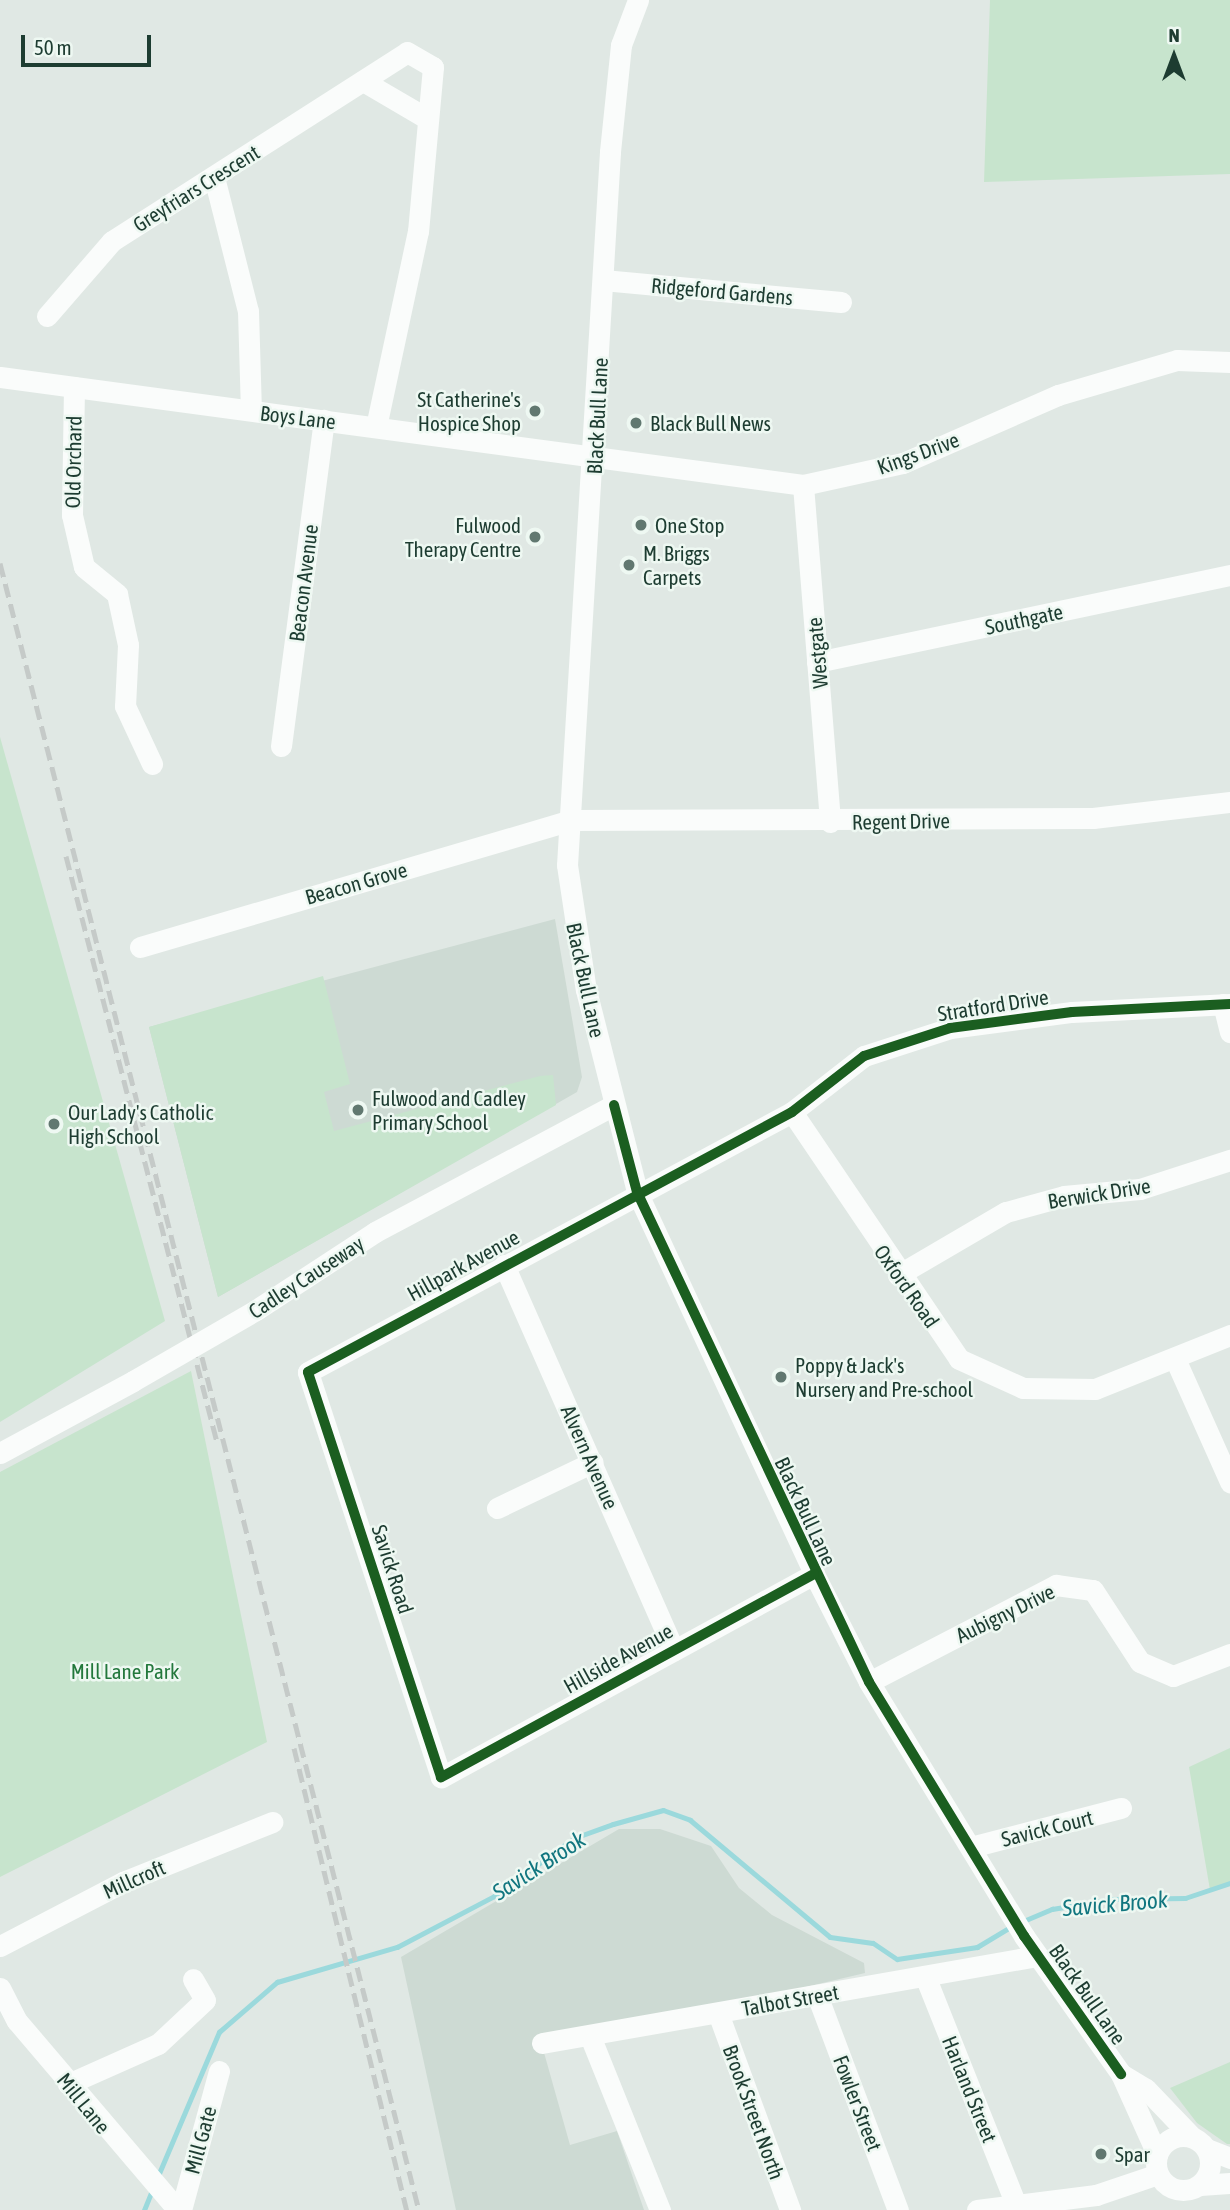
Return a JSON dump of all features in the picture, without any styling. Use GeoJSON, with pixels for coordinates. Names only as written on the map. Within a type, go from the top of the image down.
{"type":"FeatureCollection","features":[{"type":"Feature","properties":{"kind":"street","name":"Black Bull Lane"},"geometry":{"type":"LineString","coordinates":[[638,0],[621,45],[603,280],[596,455],[572,820],[566,864],[573,929],[614,1105],[637,1192],[814,1574],[869,1682],[1024,1936],[1121,2074],[1158,2164]]}},
{"type":"Feature","properties":{"kind":"street","name":"Greyfriars Crescent"},"geometry":{"type":"LineString","coordinates":[[47,316],[112,241],[407,52],[433,67],[418,231],[376,427]]}},
{"type":"Feature","properties":{"kind":"street"},"geometry":{"type":"LineString","coordinates":[[363,81],[428,119]]}},
{"type":"Feature","properties":{"kind":"street"},"geometry":{"type":"LineString","coordinates":[[215,177],[248,311],[251,410]]}},
{"type":"Feature","properties":{"kind":"street","name":"Ridgeford Gardens"},"geometry":{"type":"LineString","coordinates":[[603,280],[841,302]]}},
{"type":"Feature","properties":{"kind":"street","name":"Kings Drive"},"geometry":{"type":"LineString","coordinates":[[596,455],[803,485],[903,463],[1058,395],[1177,360],[1230,362]]}},
{"type":"Feature","properties":{"kind":"street","name":"Boys Lane"},"geometry":{"type":"LineString","coordinates":[[0,377],[596,455]]}},
{"type":"Feature","properties":{"kind":"street","name":"Old Orchard"},"geometry":{"type":"LineString","coordinates":[[74,387],[72,516],[84,567],[117,594],[128,645],[125,706],[152,764]]}},
{"type":"Feature","properties":{"kind":"street","name":"Beacon Avenue"},"geometry":{"type":"LineString","coordinates":[[281,747],[324,420]]}},
{"type":"Feature","properties":{"kind":"street","name":"Westgate"},"geometry":{"type":"LineString","coordinates":[[803,485],[830,822]]}},
{"type":"Feature","properties":{"kind":"street","name":"Southgate"},"geometry":{"type":"LineString","coordinates":[[817,662],[1230,575]]}},
{"type":"Feature","properties":{"kind":"street","name":"Regent Drive"},"geometry":{"type":"LineString","coordinates":[[572,820],[830,822],[1093,818],[1230,802]]}},
{"type":"Feature","properties":{"kind":"street","name":"Beacon Grove"},"geometry":{"type":"LineString","coordinates":[[140,947],[572,820]]}},
{"type":"Feature","properties":{"kind":"street"},"geometry":{"type":"LineString","coordinates":[[1227,1004],[1230,1032]]}},
{"type":"Feature","properties":{"kind":"street","name":"Stratford Drive"},"geometry":{"type":"LineString","coordinates":[[637,1192],[792,1112],[864,1056],[950,1028],[1072,1012],[1227,1004]]}},
{"type":"Feature","properties":{"kind":"street","name":"Cadley Causeway"},"geometry":{"type":"LineString","coordinates":[[0,1453],[134,1381],[256,1310],[375,1232],[614,1105]]}},
{"type":"Feature","properties":{"kind":"street","name":"Oxford Road"},"geometry":{"type":"LineString","coordinates":[[792,1112],[898,1275],[958,1359],[1023,1388],[1095,1389],[1175,1361],[1230,1335]]}},
{"type":"Feature","properties":{"kind":"street","name":"Berwick Drive"},"geometry":{"type":"LineString","coordinates":[[898,1275],[1006,1212],[1064,1196],[1140,1189],[1230,1160]]}},
{"type":"Feature","properties":{"kind":"street","name":"Hillpark Avenue"},"geometry":{"type":"LineString","coordinates":[[308,1372],[637,1192]]}},
{"type":"Feature","properties":{"kind":"street","name":"Alvern Avenue"},"geometry":{"type":"LineString","coordinates":[[504,1265],[674,1650]]}},
{"type":"Feature","properties":{"kind":"street"},"geometry":{"type":"LineString","coordinates":[[1175,1361],[1230,1482]]}},
{"type":"Feature","properties":{"kind":"street","name":"Savick Road"},"geometry":{"type":"LineString","coordinates":[[308,1372],[441,1777]]}},
{"type":"Feature","properties":{"kind":"street"},"geometry":{"type":"LineString","coordinates":[[497,1508],[593,1462]]}},
{"type":"Feature","properties":{"kind":"street","name":"Hillside Avenue"},"geometry":{"type":"LineString","coordinates":[[441,1777],[814,1574]]}},
{"type":"Feature","properties":{"kind":"street","name":"Aubigny Drive"},"geometry":{"type":"LineString","coordinates":[[869,1682],[1056,1585],[1093,1590],[1140,1662],[1173,1676],[1230,1654]]}},
{"type":"Feature","properties":{"kind":"street","name":"Savick Court"},"geometry":{"type":"LineString","coordinates":[[971,1847],[1121,1808]]}},
{"type":"Feature","properties":{"kind":"street","name":"Millcroft"},"geometry":{"type":"LineString","coordinates":[[0,1946],[123,1882],[272,1822]]}},
{"type":"Feature","properties":{"kind":"street","name":"Talbot Street"},"geometry":{"type":"LineString","coordinates":[[542,2043],[1037,1956]]}},
{"type":"Feature","properties":{"kind":"street","name":"Harland Street"},"geometry":{"type":"LineString","coordinates":[[925,1976],[1015,2202]]}},
{"type":"Feature","properties":{"kind":"street"},"geometry":{"type":"LineString","coordinates":[[68,2084],[158,2044],[205,2000],[193,1979]]}},
{"type":"Feature","properties":{"kind":"street","name":"Mill Lane"},"geometry":{"type":"LineString","coordinates":[[0,1988],[9,2026],[68,2084],[147,2174],[166,2191],[179,2210]]}},
{"type":"Feature","properties":{"kind":"street","name":"Fowler Street"},"geometry":{"type":"LineString","coordinates":[[817,1995],[898,2210]]}},
{"type":"Feature","properties":{"kind":"street","name":"Brook Street North"},"geometry":{"type":"LineString","coordinates":[[718,2013],[790,2210]]}},
{"type":"Feature","properties":{"kind":"street"},"geometry":{"type":"LineString","coordinates":[[590,2036],[660,2210]]}},
{"type":"Feature","properties":{"kind":"street","name":"Mill Gate"},"geometry":{"type":"LineString","coordinates":[[179,2210],[219,2071]]}},
{"type":"Feature","properties":{"kind":"street","name":"Black Bull Lane"},"geometry":{"type":"LineString","coordinates":[[1121,2074],[1146,2089],[1199,2142]]}},
{"type":"Feature","properties":{"kind":"street"},"geometry":{"type":"LineString","coordinates":[[977,2210],[1015,2202],[1096,2195],[1158,2164],[1170,2139],[1199,2142],[1230,2158]]}},
{"type":"Feature","properties":{"kind":"street"},"geometry":{"type":"LineString","coordinates":[[1190,2195],[1210,2171],[1199,2142]]}},
{"type":"Feature","properties":{"kind":"street"},"geometry":{"type":"LineString","coordinates":[[1158,2164],[1190,2195]]}},
{"type":"Feature","properties":{"kind":"street"},"geometry":{"type":"LineString","coordinates":[[1190,2195],[1230,2183]]}},
{"type":"Feature","properties":{"kind":"shaded area","name":"Fulwood and Cadley Primary School"},"geometry":{"type":"Polygon","coordinates":[[[555,919],[582,1077],[577,1092],[218,1297],[149,1027],[555,919]]]}},
{"type":"Feature","properties":{"kind":"shaded area"},"geometry":{"type":"Polygon","coordinates":[[[619,1829],[660,1829],[711,1846],[739,1888],[772,1915],[864,1963],[865,1973],[543,2049],[570,2145],[617,2131],[644,2210],[456,2210],[401,1957],[619,1829]]]}},
{"type":"Feature","properties":{"kind":"green space"},"geometry":{"type":"Polygon","coordinates":[[[990,0],[1230,0],[1230,174],[984,182],[990,0]]]}},
{"type":"Feature","properties":{"kind":"green space","name":"Our Lady's Catholic High School"},"geometry":{"type":"Polygon","coordinates":[[[0,737],[165,1321],[0,1422],[0,737]]]}},
{"type":"Feature","properties":{"kind":"green space","name":"Fulwood and Cadley Primary School"},"geometry":{"type":"Polygon","coordinates":[[[323,976],[350,1084],[324,1092],[334,1131],[540,1076],[553,1075],[556,1105],[218,1297],[149,1027],[323,976]]]}},
{"type":"Feature","properties":{"kind":"green space","name":"Mill Lane Park"},"geometry":{"type":"Polygon","coordinates":[[[191,1371],[267,1742],[0,1877],[0,1472],[191,1371]]]}},
{"type":"Feature","properties":{"kind":"green space"},"geometry":{"type":"Polygon","coordinates":[[[1230,1748],[1230,1885],[1210,1890],[1189,1767],[1230,1748]]]}},
{"type":"Feature","properties":{"kind":"green space"},"geometry":{"type":"Polygon","coordinates":[[[1230,2062],[1230,2144],[1227,2144],[1197,2123],[1170,2088],[1230,2062]]]}},
{"type":"Feature","properties":{"kind":"waterway","name":"Savick Brook"},"geometry":{"type":"LineString","coordinates":[[157,2178],[219,2032],[277,1982],[397,1947],[494,1896],[574,1838],[613,1824],[663,1810],[690,1820],[830,1937],[873,1943],[897,1959],[977,1947],[1012,1926]]}},
{"type":"Feature","properties":{"kind":"waterway","name":"Savick Brook"},"geometry":{"type":"LineString","coordinates":[[1021,1922],[1052,1909],[1112,1899],[1185,1898],[1230,1883]]}},
{"type":"Feature","properties":{"kind":"waterway","name":"Savick Brook"},"geometry":{"type":"LineString","coordinates":[[144,2210],[152,2190]]}},
{"type":"Feature","properties":{"kind":"railway"},"geometry":{"type":"LineString","coordinates":[[0,563],[419,2210]]}},
{"type":"Feature","properties":{"kind":"railway"},"geometry":{"type":"LineString","coordinates":[[66,856],[217,1442]]}},
{"type":"Feature","properties":{"kind":"railway"},"geometry":{"type":"LineString","coordinates":[[294,1748],[407,2210]]}},
{"type":"Feature","properties":{"kind":"cycle path"},"geometry":{"type":"LineString","coordinates":[[814,1574],[441,1777],[308,1372],[792,1112],[864,1056],[950,1028],[1072,1012],[1230,1004]]}},
{"type":"Feature","properties":{"kind":"cycle path"},"geometry":{"type":"LineString","coordinates":[[614,1105],[637,1192],[869,1682],[1024,1936],[1121,2074]]}},
{"type":"Feature","properties":{"kind":"place","name":"St Catherine's Hospice Shop"},"geometry":{"type":"Point","coordinates":[535,411]}},
{"type":"Feature","properties":{"kind":"place","name":"Black Bull News"},"geometry":{"type":"Point","coordinates":[636,423]}},
{"type":"Feature","properties":{"kind":"place","name":"One Stop"},"geometry":{"type":"Point","coordinates":[641,525]}},
{"type":"Feature","properties":{"kind":"place","name":"Fulwood Therapy Centre"},"geometry":{"type":"Point","coordinates":[535,537]}},
{"type":"Feature","properties":{"kind":"place","name":"M. Briggs Carpets"},"geometry":{"type":"Point","coordinates":[629,565]}},
{"type":"Feature","properties":{"kind":"place","name":"Fulwood and Cadley Primary School"},"geometry":{"type":"Point","coordinates":[358,1110]}},
{"type":"Feature","properties":{"kind":"place","name":"Our Lady's Catholic High School"},"geometry":{"type":"Point","coordinates":[54,1124]}},
{"type":"Feature","properties":{"kind":"place","name":"Poppy & Jack's Nursery and Pre-school"},"geometry":{"type":"Point","coordinates":[781,1377]}},
{"type":"Feature","properties":{"kind":"place","name":"Spar"},"geometry":{"type":"Point","coordinates":[1101,2154]}}]}
